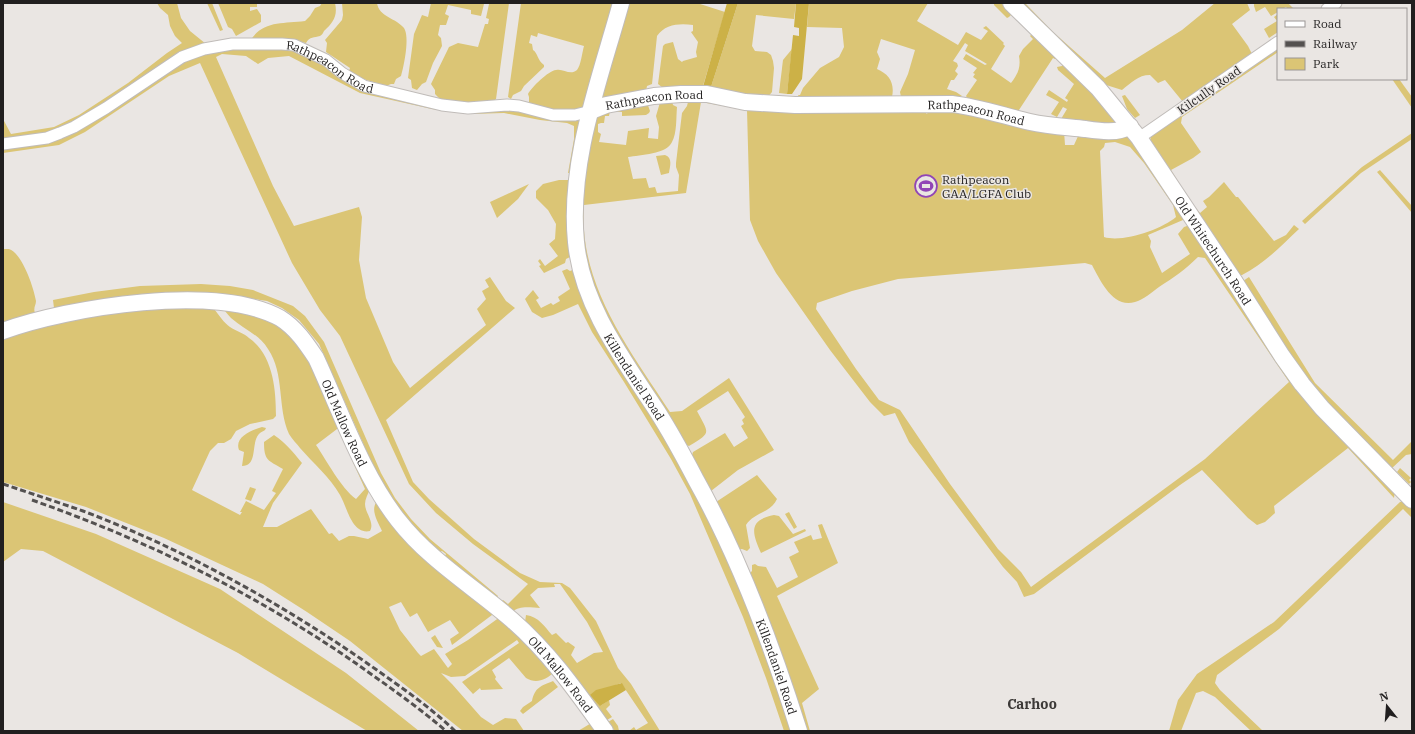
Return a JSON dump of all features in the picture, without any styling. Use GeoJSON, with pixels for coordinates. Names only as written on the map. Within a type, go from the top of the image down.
{"type":"FeatureCollection","features":[{"type":"Feature","properties":{"kind":"street","name":"Killendaniel Road"},"geometry":{"type":"LineString","coordinates":[[622,3],[591,111],[576,185],[576,243],[582,276],[601,321],[681,454],[724,534],[760,618],[800,731]]}},
{"type":"Feature","properties":{"kind":"street","name":"Old Whitechurch Road"},"geometry":{"type":"LineString","coordinates":[[1011,3],[1098,88],[1135,132],[1235,282],[1282,356],[1302,384],[1322,408],[1412,500]]}},
{"type":"Feature","properties":{"kind":"street","name":"Kilcully Road"},"geometry":{"type":"LineString","coordinates":[[1135,132],[1187,106],[1277,43]]}},
{"type":"Feature","properties":{"kind":"street","name":"Rathpeacon Road"},"geometry":{"type":"LineString","coordinates":[[3,144],[47,138],[74,127],[106,108],[170,64],[191,53],[232,44],[294,45],[326,60],[342,73],[364,86],[424,101],[456,107],[519,106],[553,115],[575,115],[606,105],[654,96],[707,94],[745,102],[795,105],[952,104],[1041,124],[1097,130],[1116,131],[1125,129],[1135,132]]}},
{"type":"Feature","properties":{"kind":"street","name":"Old Mallow Road"},"geometry":{"type":"LineString","coordinates":[[3,332],[39,320],[76,312],[116,306],[187,301],[243,305],[264,311],[280,319],[306,342],[316,358],[372,481],[398,520],[432,557],[513,621],[532,639],[561,672],[605,731]]}},
{"type":"Feature","properties":{"kind":"green space"},"geometry":{"type":"Polygon","coordinates":[[[157,3],[177,3],[181,18],[190,31],[206,44],[56,131],[3,140],[3,119],[11,134],[54,127],[79,115],[128,83],[182,43],[175,36],[170,26],[168,15],[157,3]]]}},
{"type":"Feature","properties":{"kind":"green space"},"geometry":{"type":"Polygon","coordinates":[[[207,3],[212,3],[223,30],[220,31],[207,3]]]}},
{"type":"Feature","properties":{"kind":"green space"},"geometry":{"type":"Polygon","coordinates":[[[218,3],[257,3],[257,7],[250,7],[250,11],[257,9],[261,15],[261,22],[236,36],[232,29],[228,27],[218,3]]]}},
{"type":"Feature","properties":{"kind":"green space"},"geometry":{"type":"Polygon","coordinates":[[[322,3],[335,3],[336,12],[334,19],[322,35],[311,38],[306,43],[293,40],[250,41],[255,34],[267,26],[305,21],[315,8],[320,6],[322,3]]]}},
{"type":"Feature","properties":{"kind":"green space"},"geometry":{"type":"Polygon","coordinates":[[[342,3],[377,3],[378,8],[384,14],[404,28],[406,32],[405,59],[401,76],[396,79],[394,84],[386,86],[360,78],[349,71],[350,68],[326,52],[327,43],[325,40],[342,20],[342,3]]]}},
{"type":"Feature","properties":{"kind":"green space"},"geometry":{"type":"Polygon","coordinates":[[[431,3],[509,3],[496,99],[492,103],[467,105],[440,99],[435,94],[435,90],[431,84],[449,47],[458,43],[478,47],[485,24],[488,24],[489,19],[486,18],[489,4],[484,4],[481,16],[471,14],[471,10],[448,5],[445,14],[449,16],[446,25],[440,25],[438,35],[441,38],[442,46],[433,63],[426,82],[417,90],[412,88],[411,80],[408,78],[414,34],[422,15],[428,17],[431,3]]]}},
{"type":"Feature","properties":{"kind":"green space"},"geometry":{"type":"Polygon","coordinates":[[[521,3],[616,3],[585,108],[559,112],[529,103],[528,94],[530,91],[549,73],[559,70],[574,72],[577,70],[584,46],[538,33],[537,37],[531,35],[529,43],[532,44],[533,50],[544,67],[524,86],[521,91],[513,95],[511,99],[508,97],[521,3]]]}},
{"type":"Feature","properties":{"kind":"green space"},"geometry":{"type":"Polygon","coordinates":[[[626,3],[697,3],[725,12],[702,89],[710,90],[738,3],[796,3],[794,19],[756,15],[752,46],[755,51],[767,52],[771,55],[774,68],[772,92],[767,98],[663,88],[658,84],[663,46],[665,44],[673,42],[678,59],[682,62],[697,57],[696,52],[698,42],[691,32],[693,31],[693,25],[683,24],[668,27],[657,36],[652,84],[647,86],[646,91],[607,102],[600,98],[626,3]]]}},
{"type":"Feature","properties":{"kind":"green space"},"geometry":{"type":"Polygon","coordinates":[[[809,3],[928,3],[917,21],[958,45],[966,32],[981,40],[988,31],[983,28],[986,26],[1004,43],[1003,44],[1005,46],[991,69],[1011,83],[1020,64],[1019,56],[1023,49],[1033,39],[1030,36],[1032,34],[1057,58],[1053,58],[1017,113],[970,102],[966,96],[977,80],[973,77],[975,74],[973,73],[977,68],[963,59],[966,54],[985,65],[987,64],[965,51],[968,45],[965,43],[953,61],[957,63],[958,66],[955,71],[958,74],[954,80],[951,80],[947,89],[962,96],[957,98],[901,97],[900,92],[908,74],[915,50],[881,39],[877,52],[880,59],[877,69],[888,76],[892,83],[892,97],[799,97],[798,95],[800,95],[803,88],[820,68],[839,57],[844,47],[842,28],[807,27],[809,3]]]}},
{"type":"Feature","properties":{"kind":"green space"},"geometry":{"type":"Polygon","coordinates":[[[994,3],[1001,3],[1012,14],[1007,18],[994,5],[994,3]]]}},
{"type":"Feature","properties":{"kind":"green space"},"geometry":{"type":"Polygon","coordinates":[[[1017,3],[1025,3],[1053,32],[1105,78],[1182,30],[1215,3],[1247,3],[1250,10],[1232,24],[1252,54],[1183,102],[1165,80],[1158,83],[1150,75],[1138,78],[1122,90],[1103,84],[1017,3]]]}},
{"type":"Feature","properties":{"kind":"green space"},"geometry":{"type":"Polygon","coordinates":[[[1254,3],[1288,3],[1293,8],[1277,8],[1277,13],[1271,16],[1265,7],[1256,12],[1254,3]]]}},
{"type":"Feature","properties":{"kind":"green space"},"geometry":{"type":"Polygon","coordinates":[[[1277,21],[1277,33],[1269,38],[1264,29],[1277,21]]]}},
{"type":"Feature","properties":{"kind":"green space"},"geometry":{"type":"Polygon","coordinates":[[[283,47],[319,60],[349,83],[360,89],[496,109],[579,118],[581,120],[573,173],[568,173],[574,139],[574,126],[567,123],[540,120],[504,113],[469,114],[432,109],[360,93],[289,56],[268,58],[258,64],[246,56],[222,54],[216,57],[273,186],[294,226],[359,207],[362,217],[359,260],[366,298],[393,362],[410,388],[486,325],[477,309],[486,299],[482,291],[489,287],[485,280],[490,277],[506,301],[515,308],[386,420],[413,482],[429,499],[474,539],[520,573],[540,582],[562,583],[570,588],[596,621],[618,668],[631,684],[660,731],[629,731],[634,727],[636,730],[648,723],[621,683],[616,685],[600,706],[609,700],[610,705],[606,709],[612,717],[607,720],[554,652],[525,622],[526,615],[531,616],[541,622],[552,635],[556,633],[566,643],[568,642],[575,647],[571,655],[577,663],[594,653],[603,652],[587,622],[560,584],[554,584],[555,587],[538,588],[530,595],[540,608],[519,608],[513,612],[501,602],[503,600],[508,604],[528,584],[473,544],[436,513],[409,484],[340,336],[320,310],[292,263],[200,63],[169,76],[85,132],[59,145],[3,153],[3,147],[47,141],[161,73],[203,50],[283,47]]]}},
{"type":"Feature","properties":{"kind":"green space"},"geometry":{"type":"Polygon","coordinates":[[[792,49],[787,94],[779,93],[783,60],[792,49]]]}},
{"type":"Feature","properties":{"kind":"green space"},"geometry":{"type":"Polygon","coordinates":[[[1277,49],[1277,53],[1182,117],[1181,123],[1201,152],[1171,170],[1190,201],[1154,150],[1150,141],[1151,136],[1277,49]]]}},
{"type":"Feature","properties":{"kind":"green space"},"geometry":{"type":"Polygon","coordinates":[[[1063,62],[1065,62],[1118,122],[1114,127],[1061,119],[1067,109],[1063,107],[1057,117],[1051,114],[1059,102],[1046,95],[1049,90],[1067,102],[1068,100],[1065,98],[1074,84],[1058,70],[1057,67],[1062,66],[1063,62]]]}},
{"type":"Feature","properties":{"kind":"green space"},"geometry":{"type":"Polygon","coordinates":[[[1393,80],[1400,80],[1412,97],[1412,108],[1393,80]]]}},
{"type":"Feature","properties":{"kind":"green space"},"geometry":{"type":"Polygon","coordinates":[[[1125,95],[1140,115],[1135,118],[1127,109],[1122,96],[1125,95]]]}},
{"type":"Feature","properties":{"kind":"green space"},"geometry":{"type":"Polygon","coordinates":[[[671,98],[673,105],[677,107],[675,134],[672,142],[665,149],[653,153],[628,157],[633,179],[646,178],[649,188],[655,187],[657,193],[678,191],[679,175],[676,163],[682,113],[687,106],[689,98],[740,106],[740,109],[701,102],[686,193],[584,205],[584,234],[589,262],[598,289],[609,314],[623,340],[670,412],[682,411],[729,378],[774,450],[738,470],[711,491],[691,458],[693,452],[725,433],[734,447],[748,438],[741,426],[744,424],[742,420],[745,417],[728,391],[697,411],[706,428],[705,435],[689,446],[684,444],[616,339],[584,263],[580,205],[595,118],[602,111],[646,100],[650,111],[646,115],[622,116],[622,112],[610,111],[609,116],[605,116],[604,123],[598,124],[598,132],[601,134],[599,142],[626,145],[628,131],[649,128],[648,138],[658,139],[659,127],[656,116],[661,99],[671,98]]]}},
{"type":"Feature","properties":{"kind":"green space","name":"Rathpeacon GAA/LGFA Club"},"geometry":{"type":"Polygon","coordinates":[[[943,106],[1064,131],[1065,145],[1074,145],[1079,134],[1126,136],[1134,139],[1185,217],[1183,220],[1148,235],[1151,241],[1150,247],[1162,273],[1190,254],[1178,234],[1184,227],[1190,225],[1207,250],[1395,491],[1394,498],[1348,448],[1274,506],[1275,513],[1265,522],[1257,525],[1248,518],[1202,470],[1034,594],[1024,597],[1017,582],[1003,567],[909,442],[895,413],[884,416],[870,402],[830,350],[776,273],[758,241],[750,220],[747,110],[925,112],[927,114],[929,109],[943,106]],[[1115,142],[1105,143],[1104,147],[1100,151],[1104,237],[1121,238],[1142,234],[1170,222],[1176,217],[1173,205],[1144,163],[1130,147],[1115,142]],[[1198,257],[1174,277],[1144,298],[1135,302],[1127,303],[1114,297],[1103,285],[1092,265],[1085,263],[898,279],[852,291],[817,303],[816,309],[856,369],[879,400],[900,410],[950,484],[998,549],[1021,572],[1031,587],[1205,459],[1289,382],[1205,258],[1198,257]]]}},
{"type":"Feature","properties":{"kind":"green space"},"geometry":{"type":"Polygon","coordinates":[[[1412,133],[1412,139],[1361,173],[1305,224],[1302,221],[1362,167],[1412,133]]]}},
{"type":"Feature","properties":{"kind":"green space"},"geometry":{"type":"Polygon","coordinates":[[[656,156],[668,156],[670,160],[669,173],[661,175],[656,156]]]}},
{"type":"Feature","properties":{"kind":"green space"},"geometry":{"type":"Polygon","coordinates":[[[1380,170],[1412,206],[1412,213],[1377,172],[1380,170]]]}},
{"type":"Feature","properties":{"kind":"green space"},"geometry":{"type":"Polygon","coordinates":[[[559,180],[572,180],[572,256],[566,259],[565,263],[544,273],[539,266],[541,265],[538,261],[540,259],[545,266],[558,256],[549,244],[555,239],[556,224],[548,210],[536,198],[536,191],[543,184],[559,180]]]}},
{"type":"Feature","properties":{"kind":"green space"},"geometry":{"type":"Polygon","coordinates":[[[1224,182],[1274,241],[1286,235],[1294,225],[1299,229],[1265,260],[1242,275],[1239,275],[1193,209],[1195,207],[1200,213],[1207,207],[1203,201],[1224,182]]]}},
{"type":"Feature","properties":{"kind":"green space"},"geometry":{"type":"Polygon","coordinates":[[[529,184],[518,199],[497,218],[490,202],[529,184]]]}},
{"type":"Feature","properties":{"kind":"green space"},"geometry":{"type":"Polygon","coordinates":[[[3,249],[9,249],[14,252],[23,264],[33,288],[36,301],[34,308],[35,313],[3,323],[3,249]]]}},
{"type":"Feature","properties":{"kind":"green space"},"geometry":{"type":"Polygon","coordinates":[[[567,269],[570,271],[575,269],[665,433],[733,563],[794,731],[784,731],[743,617],[690,494],[671,459],[592,332],[578,304],[542,318],[532,312],[525,299],[533,290],[539,298],[536,300],[541,308],[551,303],[553,305],[560,301],[558,297],[570,289],[562,271],[567,269]]]}},
{"type":"Feature","properties":{"kind":"green space"},"geometry":{"type":"Polygon","coordinates":[[[1249,277],[1315,383],[1393,460],[1412,441],[1412,454],[1406,455],[1390,470],[1305,381],[1243,281],[1249,277]]]}},
{"type":"Feature","properties":{"kind":"green space"},"geometry":{"type":"Polygon","coordinates":[[[201,284],[230,286],[253,290],[293,306],[305,316],[324,342],[381,473],[395,498],[411,519],[430,539],[498,596],[497,598],[445,556],[446,554],[442,551],[440,552],[430,544],[398,509],[374,468],[319,344],[299,320],[282,308],[267,301],[217,293],[168,293],[96,301],[54,308],[53,300],[94,292],[140,286],[201,284]]]}},
{"type":"Feature","properties":{"kind":"green space"},"geometry":{"type":"Polygon","coordinates":[[[160,306],[214,309],[228,325],[245,335],[257,345],[268,363],[274,384],[276,416],[273,419],[250,424],[236,431],[231,439],[224,443],[218,443],[210,451],[192,490],[240,515],[246,501],[264,510],[276,493],[272,491],[283,469],[270,462],[266,457],[264,442],[274,435],[292,451],[302,463],[273,503],[263,527],[277,527],[311,509],[329,534],[332,533],[339,541],[349,536],[368,539],[382,531],[374,511],[375,504],[378,500],[496,612],[452,645],[450,639],[459,633],[450,620],[428,632],[417,613],[410,617],[401,602],[389,607],[400,630],[421,656],[434,649],[448,668],[452,664],[445,654],[468,640],[500,617],[554,672],[541,680],[533,681],[526,678],[509,658],[492,670],[496,677],[495,679],[503,689],[481,690],[480,688],[473,694],[462,682],[519,643],[517,640],[465,676],[451,677],[441,673],[481,717],[493,725],[505,718],[516,719],[524,731],[463,731],[350,641],[263,584],[164,538],[86,507],[3,482],[3,337],[58,320],[160,306]]]}},
{"type":"Feature","properties":{"kind":"green space"},"geometry":{"type":"Polygon","coordinates":[[[223,308],[263,316],[287,331],[306,352],[341,426],[316,445],[345,488],[356,499],[365,489],[352,457],[370,489],[366,498],[365,507],[371,521],[370,531],[364,531],[354,525],[336,488],[289,434],[285,424],[277,369],[268,349],[260,339],[231,318],[223,308]]]}},
{"type":"Feature","properties":{"kind":"green space"},"geometry":{"type":"Polygon","coordinates":[[[262,427],[266,428],[257,437],[251,462],[242,466],[244,452],[239,450],[239,441],[253,430],[262,427]]]}},
{"type":"Feature","properties":{"kind":"green space"},"geometry":{"type":"Polygon","coordinates":[[[1400,468],[1411,478],[1409,480],[1411,482],[1409,484],[1397,472],[1400,468]]]}},
{"type":"Feature","properties":{"kind":"green space"},"geometry":{"type":"Polygon","coordinates":[[[757,475],[777,499],[771,507],[753,517],[746,525],[750,548],[747,551],[742,549],[737,550],[716,502],[757,475]]]}},
{"type":"Feature","properties":{"kind":"green space"},"geometry":{"type":"Polygon","coordinates":[[[250,487],[256,489],[251,501],[245,499],[250,487]]]}},
{"type":"Feature","properties":{"kind":"green space"},"geometry":{"type":"Polygon","coordinates":[[[1406,501],[1412,507],[1412,518],[1403,509],[1279,629],[1217,675],[1215,683],[1220,690],[1263,731],[1251,731],[1215,697],[1203,691],[1196,693],[1181,731],[1169,731],[1178,700],[1197,674],[1274,622],[1400,502],[1406,501]]]}},
{"type":"Feature","properties":{"kind":"green space"},"geometry":{"type":"Polygon","coordinates":[[[3,502],[96,534],[220,589],[346,673],[419,731],[367,731],[238,653],[43,551],[21,549],[3,562],[3,502]]]}},
{"type":"Feature","properties":{"kind":"green space"},"geometry":{"type":"Polygon","coordinates":[[[789,512],[797,527],[794,529],[785,514],[789,512]]]}},
{"type":"Feature","properties":{"kind":"green space"},"geometry":{"type":"Polygon","coordinates":[[[774,515],[779,516],[793,534],[805,529],[806,531],[761,553],[754,534],[754,528],[760,520],[774,515]]]}},
{"type":"Feature","properties":{"kind":"green space"},"geometry":{"type":"Polygon","coordinates":[[[822,524],[838,563],[777,596],[819,689],[802,703],[810,731],[805,731],[748,575],[752,571],[752,565],[755,564],[766,567],[777,588],[798,577],[789,557],[799,552],[794,542],[811,535],[813,540],[822,538],[818,525],[822,524]]]}},
{"type":"Feature","properties":{"kind":"green space"},"geometry":{"type":"Polygon","coordinates":[[[435,635],[443,648],[437,647],[431,638],[435,635]]]}},
{"type":"Feature","properties":{"kind":"green space"},"geometry":{"type":"Polygon","coordinates":[[[553,681],[558,687],[523,714],[520,711],[532,701],[533,696],[539,688],[553,681]]]}},
{"type":"Feature","properties":{"kind":"green space"},"geometry":{"type":"Polygon","coordinates":[[[613,719],[618,726],[619,731],[615,731],[608,722],[613,719]]]}},
{"type":"Feature","properties":{"kind":"green space"},"geometry":{"type":"Polygon","coordinates":[[[593,722],[599,731],[578,731],[593,722]]]}},
{"type":"Feature","properties":{"kind":"shaded area"},"geometry":{"type":"Polygon","coordinates":[[[727,3],[738,3],[710,90],[702,90],[727,3]]]}},
{"type":"Feature","properties":{"kind":"shaded area"},"geometry":{"type":"Polygon","coordinates":[[[796,3],[809,3],[802,79],[792,94],[787,94],[793,35],[799,36],[799,28],[794,27],[796,3]]]}},
{"type":"Feature","properties":{"kind":"shaded area"},"geometry":{"type":"Polygon","coordinates":[[[622,683],[626,690],[600,706],[590,695],[596,690],[622,683]]]}},
{"type":"Feature","properties":{"kind":"railway"},"geometry":{"type":"LineString","coordinates":[[3,484],[83,511],[157,542],[193,559],[263,597],[364,661],[423,703],[455,731]]}},
{"type":"Feature","properties":{"kind":"railway"},"geometry":{"type":"LineString","coordinates":[[32,500],[75,516],[158,551],[238,591],[277,613],[354,662],[412,704],[446,731]]}},
{"type":"Feature","properties":{"kind":"place","name":"Rathpeacon GAA/LGFA Club"},"geometry":{"type":"Point","coordinates":[926,186]}},
{"type":"Feature","properties":{"kind":"district","name":"Carhoo"},"geometry":{"type":"Point","coordinates":[1032,704]}}]}
